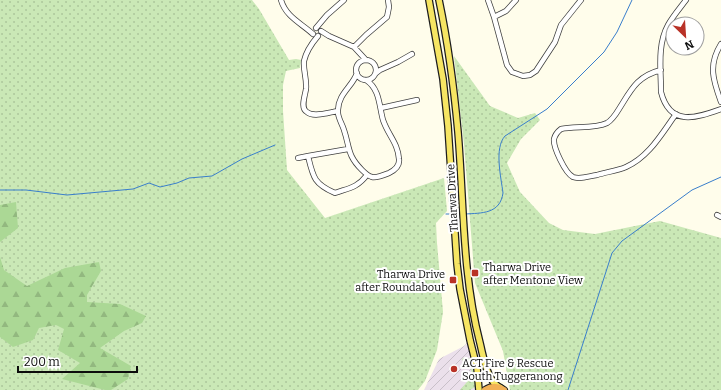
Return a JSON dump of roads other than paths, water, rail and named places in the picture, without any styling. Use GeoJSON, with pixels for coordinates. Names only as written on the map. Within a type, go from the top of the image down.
{"type":"FeatureCollection","features":[{"type":"Feature","properties":{"kind":"highway"},"geometry":{"type":"LineString","coordinates":[[485,390],[491,387],[503,389]]}},
{"type":"Feature","properties":{"kind":"main road","name":"Tharwa Drive"},"geometry":{"type":"LineString","coordinates":[[429,0],[436,36],[445,100],[460,289],[477,368],[480,390]]}},
{"type":"Feature","properties":{"kind":"main road","name":"Tharwa Drive"},"geometry":{"type":"LineString","coordinates":[[439,0],[454,94],[458,132],[467,274],[476,328],[488,374],[495,384],[503,389]]}},
{"type":"Feature","properties":{"kind":"street"},"geometry":{"type":"LineString","coordinates":[[281,0],[289,15],[295,21],[305,27],[330,36],[355,48],[366,60],[371,61],[380,67],[385,67]]}},
{"type":"Feature","properties":{"kind":"street"},"geometry":{"type":"LineString","coordinates":[[338,111],[308,114],[304,109],[306,84],[304,62],[322,21],[344,0]]}},
{"type":"Feature","properties":{"kind":"street"},"geometry":{"type":"LineString","coordinates":[[355,48],[373,28],[385,18],[389,12],[388,0]]}},
{"type":"Feature","properties":{"kind":"street"},"geometry":{"type":"LineString","coordinates":[[488,0],[507,65],[512,72],[518,75],[528,76],[536,71],[543,61],[555,42],[561,25],[581,0]]}},
{"type":"Feature","properties":{"kind":"street"},"geometry":{"type":"LineString","coordinates":[[494,17],[506,11],[516,0]]}},
{"type":"Feature","properties":{"kind":"street"},"geometry":{"type":"LineString","coordinates":[[686,0],[668,24],[664,32],[661,45],[663,98],[667,106],[682,117],[695,118],[721,109]]}},
{"type":"Feature","properties":{"kind":"street"},"geometry":{"type":"LineString","coordinates":[[721,44],[714,58],[712,73],[721,102]]}},
{"type":"Feature","properties":{"kind":"street"},"geometry":{"type":"LineString","coordinates":[[355,48],[358,57],[357,73],[352,83],[344,93],[338,106],[338,111],[348,149],[354,161],[367,175],[376,177],[395,170],[399,164],[397,148],[384,123],[374,87],[374,76],[376,70],[375,65]]}},
{"type":"Feature","properties":{"kind":"street"},"geometry":{"type":"LineString","coordinates":[[352,83],[374,76],[385,67],[412,54]]}},
{"type":"Feature","properties":{"kind":"street"},"geometry":{"type":"LineString","coordinates":[[358,65],[363,60],[366,60]]}},
{"type":"Feature","properties":{"kind":"street"},"geometry":{"type":"LineString","coordinates":[[661,70],[648,74],[638,81],[615,116],[608,122],[599,125],[561,129],[555,136],[555,145],[565,169],[574,177],[580,178],[616,170],[633,164],[644,155],[676,114]]}},
{"type":"Feature","properties":{"kind":"street"},"geometry":{"type":"LineString","coordinates":[[357,73],[359,77],[374,87]]}},
{"type":"Feature","properties":{"kind":"street"},"geometry":{"type":"LineString","coordinates":[[381,108],[416,100]]}},
{"type":"Feature","properties":{"kind":"street"},"geometry":{"type":"LineString","coordinates":[[298,158],[348,149]]}},
{"type":"Feature","properties":{"kind":"street"},"geometry":{"type":"LineString","coordinates":[[308,156],[312,175],[323,188],[335,193],[359,184],[367,175]]}},
{"type":"Feature","properties":{"kind":"waterway"},"geometry":{"type":"LineString","coordinates":[[465,214],[489,211],[498,205],[503,193],[499,155],[502,141],[505,136],[547,109],[604,52],[617,32],[632,0]]}},
{"type":"Feature","properties":{"kind":"waterway"},"geometry":{"type":"LineString","coordinates":[[0,190],[26,190],[67,195],[133,189],[149,183],[160,187],[177,183],[189,178],[212,176],[242,159],[275,145]]}},
{"type":"Feature","properties":{"kind":"waterway"},"geometry":{"type":"LineString","coordinates":[[568,390],[612,253],[622,241],[692,190],[721,177]]}},
{"type":"Feature","properties":{"kind":"waterway"},"geometry":{"type":"LineString","coordinates":[[446,214],[452,214]]}},
{"type":"Feature","properties":{"kind":"place","name":"Tharwa Drive after Mentone View"},"geometry":{"type":"Point","coordinates":[475,273]}},
{"type":"Feature","properties":{"kind":"place","name":"Tharwa Drive after Roundabout"},"geometry":{"type":"Point","coordinates":[453,280]}},
{"type":"Feature","properties":{"kind":"place","name":"ACT Fire & Rescue South Tuggeranong"},"geometry":{"type":"Point","coordinates":[454,369]}}]}
